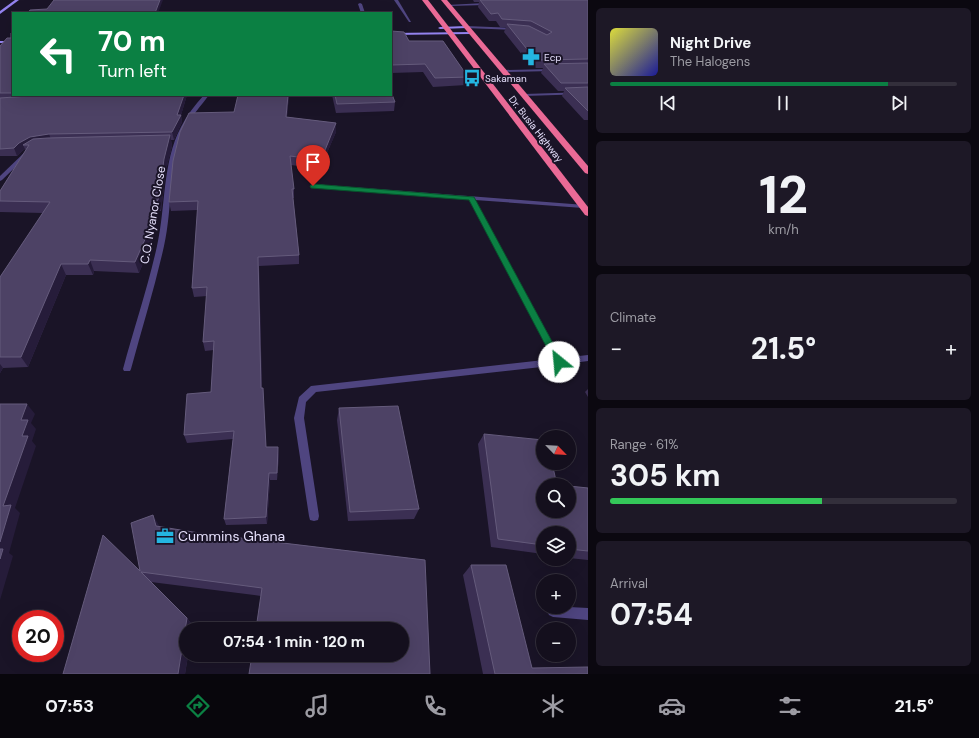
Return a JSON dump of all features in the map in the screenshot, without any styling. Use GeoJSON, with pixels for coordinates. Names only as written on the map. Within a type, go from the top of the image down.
{"type":"FeatureCollection","features":[{"type":"Feature","properties":{"kind":"highway","name":"Dr. Busia Highway"},"geometry":{"type":"LineString","coordinates":[[425,0],[588,213]]}},
{"type":"Feature","properties":{"kind":"highway","name":"Dr. Busia Highway"},"geometry":{"type":"LineString","coordinates":[[444,0],[587,169]]}},
{"type":"Feature","properties":{"kind":"main road"},"geometry":{"type":"LineString","coordinates":[[0,13],[17,0]]}},
{"type":"Feature","properties":{"kind":"main road"},"geometry":{"type":"LineString","coordinates":[[392,30],[468,30]]}},
{"type":"Feature","properties":{"kind":"main road"},"geometry":{"type":"LineString","coordinates":[[392,34],[468,30]]}},
{"type":"Feature","properties":{"kind":"main road"},"geometry":{"type":"LineString","coordinates":[[0,42],[12,42]]}},
{"type":"Feature","properties":{"kind":"street"},"geometry":{"type":"LineString","coordinates":[[396,0],[410,22]]}},
{"type":"Feature","properties":{"kind":"street"},"geometry":{"type":"LineString","coordinates":[[449,6],[485,4],[489,3],[489,0]]}},
{"type":"Feature","properties":{"kind":"street"},"geometry":{"type":"LineString","coordinates":[[360,4],[363,12]]}},
{"type":"Feature","properties":{"kind":"street"},"geometry":{"type":"LineString","coordinates":[[468,30],[521,30]]}},
{"type":"Feature","properties":{"kind":"street"},"geometry":{"type":"LineString","coordinates":[[503,71],[557,69]]}},
{"type":"Feature","properties":{"kind":"street"},"geometry":{"type":"LineString","coordinates":[[524,95],[588,93]]}},
{"type":"Feature","properties":{"kind":"street","name":"C.O. Nyanor Close"},"geometry":{"type":"LineString","coordinates":[[127,368],[161,244],[176,143],[186,120],[206,96]]}},
{"type":"Feature","properties":{"kind":"street"},"geometry":{"type":"LineString","coordinates":[[168,143],[176,143]]}},
{"type":"Feature","properties":{"kind":"street"},"geometry":{"type":"LineString","coordinates":[[0,179],[25,153],[36,147]]}},
{"type":"Feature","properties":{"kind":"street"},"geometry":{"type":"LineString","coordinates":[[313,186],[583,206]]}},
{"type":"Feature","properties":{"kind":"street"},"geometry":{"type":"LineString","coordinates":[[471,198],[559,362]]}},
{"type":"Feature","properties":{"kind":"street"},"geometry":{"type":"LineString","coordinates":[[314,516],[299,418],[302,400],[314,389],[588,358]]}},
{"type":"Feature","properties":{"kind":"street"},"geometry":{"type":"LineString","coordinates":[[576,613],[588,614]]}},
{"type":"Feature","properties":{"kind":"building"},"geometry":{"type":"Polygon","coordinates":[[[54,0],[160,0],[155,12],[29,12],[30,10],[47,9],[54,0]]]}},
{"type":"Feature","properties":{"kind":"building"},"geometry":{"type":"Polygon","coordinates":[[[480,0],[588,0],[588,59],[539,60],[532,53],[530,53],[507,24],[529,26],[547,35],[552,32],[531,21],[502,19],[498,13],[491,14],[480,0]]]}},
{"type":"Feature","properties":{"kind":"building"},"geometry":{"type":"Polygon","coordinates":[[[392,31],[404,32],[409,41],[443,41],[468,77],[435,78],[425,64],[392,65],[392,31]]]}},
{"type":"Feature","properties":{"kind":"building"},"geometry":{"type":"Polygon","coordinates":[[[12,32],[12,93],[0,93],[0,46],[7,38],[11,38],[12,32]]]}},
{"type":"Feature","properties":{"kind":"building"},"geometry":{"type":"Polygon","coordinates":[[[588,63],[588,83],[561,83],[544,64],[588,63]]]}},
{"type":"Feature","properties":{"kind":"building"},"geometry":{"type":"Polygon","coordinates":[[[588,87],[588,111],[565,88],[588,87]]]}},
{"type":"Feature","properties":{"kind":"building"},"geometry":{"type":"Polygon","coordinates":[[[392,94],[395,102],[337,104],[335,96],[392,96],[392,94]]]}},
{"type":"Feature","properties":{"kind":"building"},"geometry":{"type":"Polygon","coordinates":[[[29,96],[184,96],[177,115],[181,115],[172,132],[49,134],[30,137],[19,143],[14,148],[0,149],[0,98],[29,96]]]}},
{"type":"Feature","properties":{"kind":"building"},"geometry":{"type":"Polygon","coordinates":[[[238,96],[288,96],[286,117],[336,123],[321,160],[290,156],[299,255],[258,257],[261,388],[263,388],[266,447],[278,447],[277,473],[269,473],[266,517],[224,519],[234,431],[184,435],[187,394],[211,392],[214,341],[203,342],[207,287],[192,288],[198,201],[169,202],[173,161],[180,132],[189,113],[234,112],[238,96]]]}},
{"type":"Feature","properties":{"kind":"building"},"geometry":{"type":"Polygon","coordinates":[[[170,135],[164,159],[158,200],[150,228],[135,262],[90,260],[88,264],[61,264],[21,357],[0,357],[0,277],[50,202],[0,201],[0,191],[29,145],[23,145],[33,139],[170,135]]]}},
{"type":"Feature","properties":{"kind":"building"},"geometry":{"type":"Polygon","coordinates":[[[0,404],[27,404],[21,420],[28,420],[22,436],[28,436],[3,506],[11,505],[0,542],[0,404]]]}},
{"type":"Feature","properties":{"kind":"building"},"geometry":{"type":"Polygon","coordinates":[[[398,406],[419,509],[350,512],[339,408],[398,406]]]}},
{"type":"Feature","properties":{"kind":"building"},"geometry":{"type":"Polygon","coordinates":[[[484,434],[536,439],[536,470],[554,470],[555,478],[536,478],[536,518],[576,518],[576,487],[588,488],[588,551],[576,550],[576,526],[536,526],[536,544],[498,539],[484,434]]]}},
{"type":"Feature","properties":{"kind":"building"},"geometry":{"type":"Polygon","coordinates":[[[153,515],[156,526],[199,533],[425,560],[430,674],[249,674],[251,662],[409,662],[409,622],[257,622],[262,588],[141,572],[187,618],[186,622],[179,622],[180,662],[178,674],[63,674],[103,535],[140,571],[131,523],[153,515]]]}},
{"type":"Feature","properties":{"kind":"building"},"geometry":{"type":"Polygon","coordinates":[[[0,549],[3,549],[0,559],[0,549]]]}},
{"type":"Feature","properties":{"kind":"building"},"geometry":{"type":"Polygon","coordinates":[[[471,565],[506,565],[532,668],[588,667],[588,674],[495,674],[471,565]]]}},
{"type":"Feature","properties":{"kind":"place","name":"Ecp"},"geometry":{"type":"Point","coordinates":[531,57]}},
{"type":"Feature","properties":{"kind":"place","name":"Sakaman"},"geometry":{"type":"Point","coordinates":[472,78]}},
{"type":"Feature","properties":{"kind":"place","name":"Cummins Ghana"},"geometry":{"type":"Point","coordinates":[165,536]}},
{"type":"Feature","properties":{"kind":"route"},"geometry":{"type":"LineString","coordinates":[[313,186],[471,198],[559,362]]}}]}
